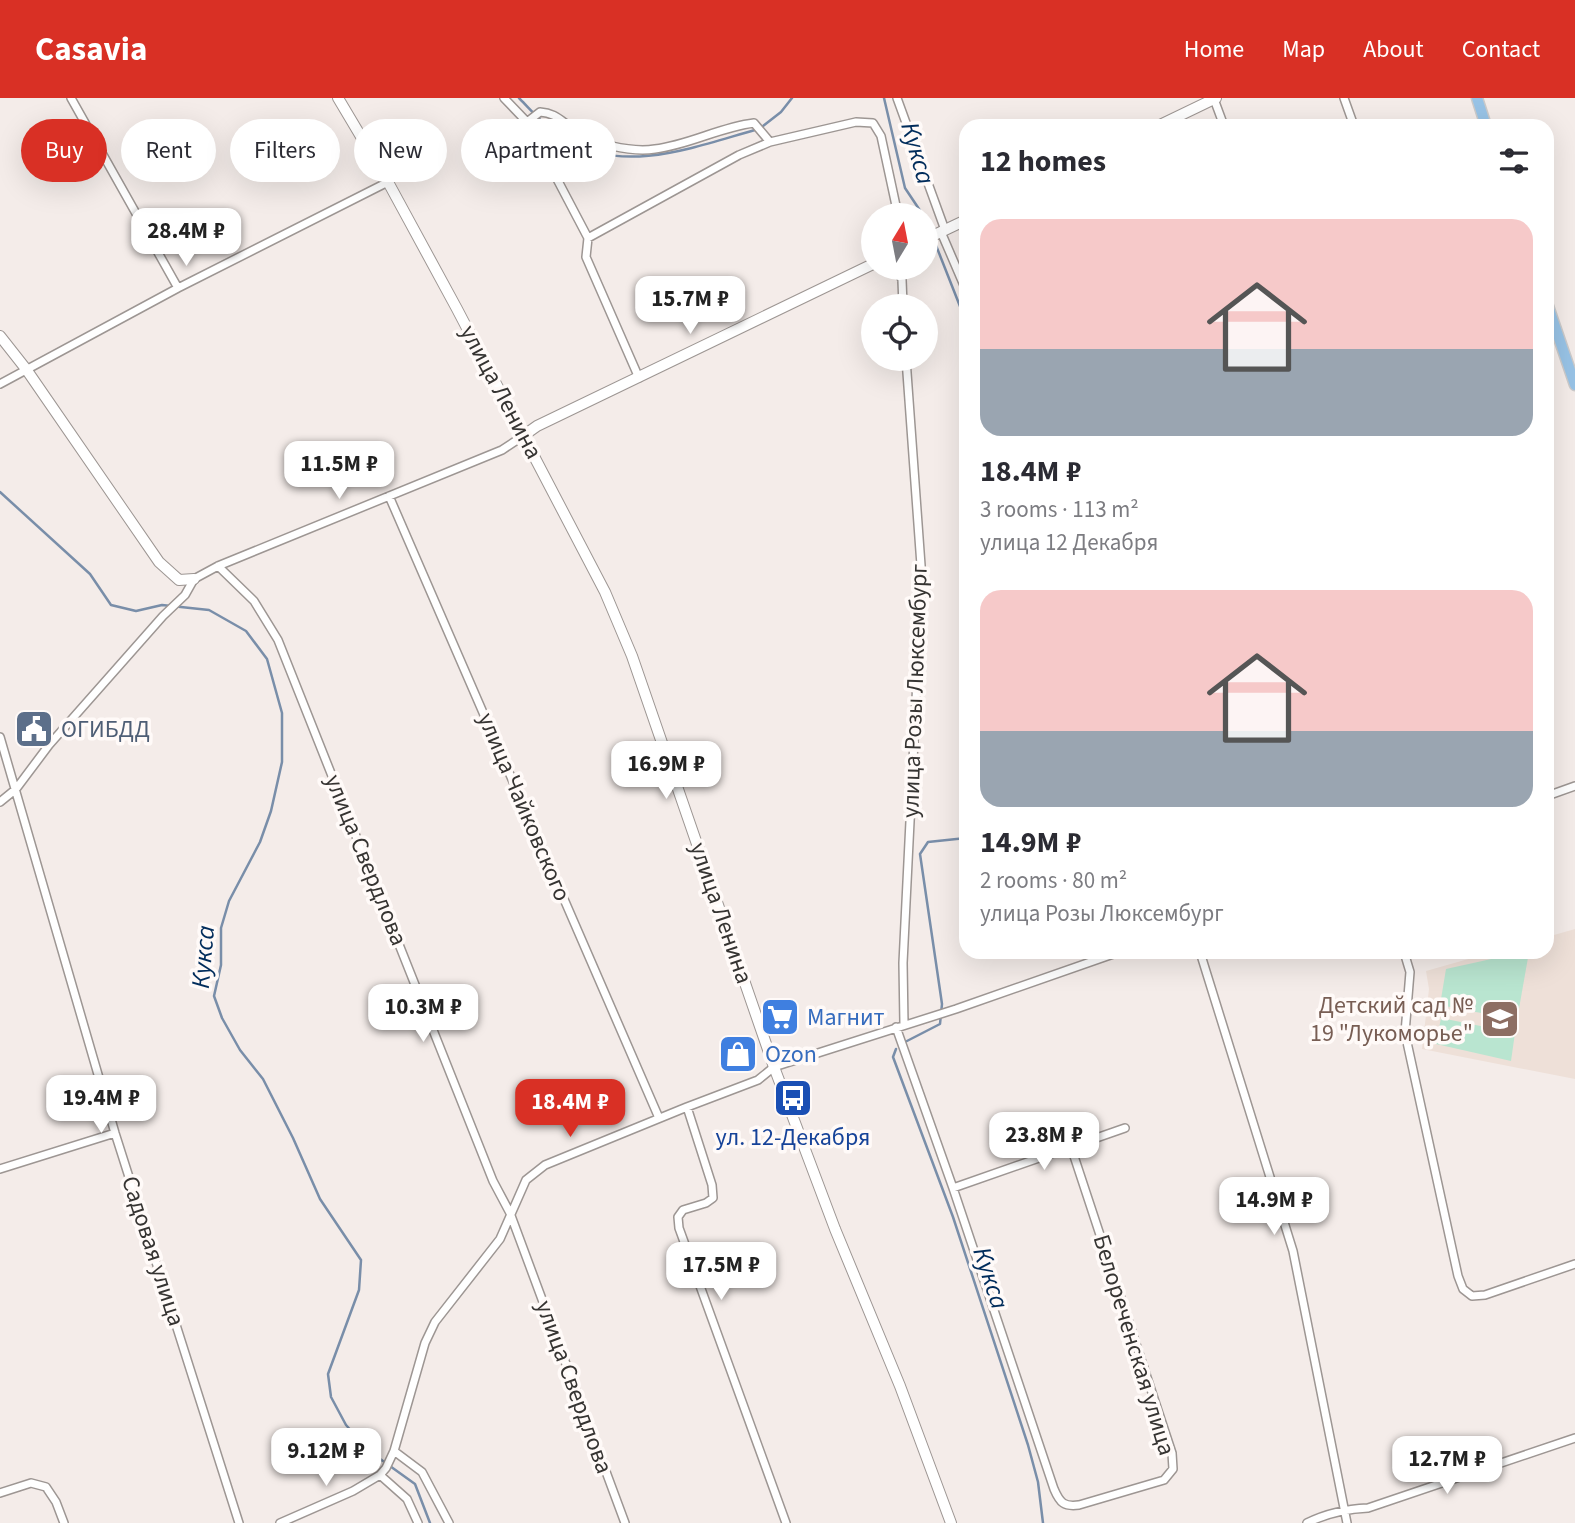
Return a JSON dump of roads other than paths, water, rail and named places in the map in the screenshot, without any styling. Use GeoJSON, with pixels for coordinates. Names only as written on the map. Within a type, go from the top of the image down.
{"type":"FeatureCollection","features":[{"type":"Feature","properties":{"kind":"main road"},"geometry":{"type":"LineString","coordinates":[[1477,98],[1484,119]]}},
{"type":"Feature","properties":{"kind":"main road"},"geometry":{"type":"LineString","coordinates":[[1554,324],[1575,385]]}},
{"type":"Feature","properties":{"kind":"street"},"geometry":{"type":"LineString","coordinates":[[71,98],[177,288]]}},
{"type":"Feature","properties":{"kind":"street","name":"улица Ленина"},"geometry":{"type":"LineString","coordinates":[[338,98],[354,125]]}},
{"type":"Feature","properties":{"kind":"street"},"geometry":{"type":"LineString","coordinates":[[504,98],[533,117],[588,238],[586,257],[639,378]]}},
{"type":"Feature","properties":{"kind":"street"},"geometry":{"type":"LineString","coordinates":[[897,98],[928,203]]}},
{"type":"Feature","properties":{"kind":"street"},"geometry":{"type":"LineString","coordinates":[[1172,119],[1215,98],[1222,119]]}},
{"type":"Feature","properties":{"kind":"street"},"geometry":{"type":"LineString","coordinates":[[1343,98],[1351,119]]}},
{"type":"Feature","properties":{"kind":"street"},"geometry":{"type":"LineString","coordinates":[[533,117],[557,115],[573,128],[599,141],[629,149],[654,150],[754,123],[770,142]]}},
{"type":"Feature","properties":{"kind":"street"},"geometry":{"type":"LineString","coordinates":[[588,238],[739,155],[770,142],[856,122],[873,123],[881,136],[895,203]]}},
{"type":"Feature","properties":{"kind":"street"},"geometry":{"type":"LineString","coordinates":[[0,384],[177,288],[388,182]]}},
{"type":"Feature","properties":{"kind":"street","name":"улица Ленина"},"geometry":{"type":"LineString","coordinates":[[388,182],[605,592],[632,656],[774,1067],[951,1523]]}},
{"type":"Feature","properties":{"kind":"street"},"geometry":{"type":"LineString","coordinates":[[938,234],[959,223]]}},
{"type":"Feature","properties":{"kind":"street"},"geometry":{"type":"LineString","coordinates":[[938,236],[959,276]]}},
{"type":"Feature","properties":{"kind":"street"},"geometry":{"type":"LineString","coordinates":[[0,336],[26,369],[159,562],[179,580],[194,579],[218,566],[502,450],[537,426],[861,270]]}},
{"type":"Feature","properties":{"kind":"street","name":"улица Розы Люксембург"},"geometry":{"type":"LineString","coordinates":[[904,1024],[903,963],[922,579],[907,371]]}},
{"type":"Feature","properties":{"kind":"street","name":"улица Чайковского"},"geometry":{"type":"LineString","coordinates":[[389,496],[659,1118]]}},
{"type":"Feature","properties":{"kind":"street","name":"улица Свердлова"},"geometry":{"type":"LineString","coordinates":[[218,566],[254,601],[278,640],[493,1181],[510,1213],[625,1523]]}},
{"type":"Feature","properties":{"kind":"street"},"geometry":{"type":"LineString","coordinates":[[0,802],[16,789],[49,745],[163,616],[185,595],[194,579]]}},
{"type":"Feature","properties":{"kind":"street","name":"Садовая улица"},"geometry":{"type":"LineString","coordinates":[[0,737],[115,1133],[239,1523]]}},
{"type":"Feature","properties":{"kind":"street"},"geometry":{"type":"LineString","coordinates":[[1554,794],[1575,786]]}},
{"type":"Feature","properties":{"kind":"street"},"geometry":{"type":"LineString","coordinates":[[280,1523],[353,1491],[383,1471],[393,1454],[425,1343],[435,1322],[500,1239],[526,1180],[545,1165],[758,1080],[774,1067],[956,1009],[1099,959]]}},
{"type":"Feature","properties":{"kind":"street"},"geometry":{"type":"LineString","coordinates":[[1202,959],[1293,1251],[1347,1523]]}},
{"type":"Feature","properties":{"kind":"street"},"geometry":{"type":"LineString","coordinates":[[1406,959],[1410,972],[1405,1034],[1463,1289],[1472,1296],[1485,1295],[1575,1264]]}},
{"type":"Feature","properties":{"kind":"street","name":"Белореченская улица"},"geometry":{"type":"LineString","coordinates":[[895,1027],[953,1188],[1059,1502],[1068,1506],[1164,1480],[1173,1469],[1172,1453],[1071,1147]]}},
{"type":"Feature","properties":{"kind":"street"},"geometry":{"type":"LineString","coordinates":[[687,1107],[712,1185],[713,1198],[683,1210],[678,1217],[679,1228],[786,1523]]}},
{"type":"Feature","properties":{"kind":"street"},"geometry":{"type":"LineString","coordinates":[[953,1188],[1125,1128]]}},
{"type":"Feature","properties":{"kind":"street"},"geometry":{"type":"LineString","coordinates":[[0,1169],[115,1133]]}},
{"type":"Feature","properties":{"kind":"street"},"geometry":{"type":"LineString","coordinates":[[1307,1523],[1345,1510],[1368,1508],[1575,1438]]}},
{"type":"Feature","properties":{"kind":"street"},"geometry":{"type":"LineString","coordinates":[[393,1454],[422,1472],[449,1523]]}},
{"type":"Feature","properties":{"kind":"street"},"geometry":{"type":"LineString","coordinates":[[383,1471],[407,1499],[418,1523]]}},
{"type":"Feature","properties":{"kind":"street"},"geometry":{"type":"LineString","coordinates":[[0,1493],[31,1483],[46,1487],[56,1502],[64,1523]]}},
{"type":"Feature","properties":{"kind":"waterway","name":"Кукса"},"geometry":{"type":"LineString","coordinates":[[519,98],[566,141],[589,151],[613,156],[637,157],[684,150],[755,130]]}},
{"type":"Feature","properties":{"kind":"waterway","name":"Кукса"},"geometry":{"type":"LineString","coordinates":[[763,126],[781,112],[792,98]]}},
{"type":"Feature","properties":{"kind":"waterway","name":"Кукса"},"geometry":{"type":"LineString","coordinates":[[884,98],[905,188],[915,203]]}},
{"type":"Feature","properties":{"kind":"waterway","name":"Кукса"},"geometry":{"type":"LineString","coordinates":[[938,250],[959,304]]}},
{"type":"Feature","properties":{"kind":"waterway","name":"Кукса"},"geometry":{"type":"LineString","coordinates":[[0,492],[90,574],[111,605],[136,611],[162,605],[209,610],[246,631],[267,659],[282,713],[282,762],[271,811],[260,842],[229,901],[221,928],[221,965],[214,996],[222,1018],[240,1050],[263,1079],[320,1199],[361,1260],[359,1290],[328,1374],[331,1397],[346,1425],[369,1451],[415,1484],[430,1523]]}},
{"type":"Feature","properties":{"kind":"waterway","name":"Кукса"},"geometry":{"type":"LineString","coordinates":[[905,1042],[940,1024],[942,1004],[920,854],[928,842],[959,839]]}},
{"type":"Feature","properties":{"kind":"waterway","name":"Кукса"},"geometry":{"type":"LineString","coordinates":[[896,1049],[893,1057],[953,1217],[1028,1445],[1038,1482],[1043,1523]]}},
{"type":"Feature","properties":{"kind":"place","name":"ОГИБДД"},"geometry":{"type":"Point","coordinates":[34,729]}},
{"type":"Feature","properties":{"kind":"place","name":"Магнит"},"geometry":{"type":"Point","coordinates":[780,1017]}},
{"type":"Feature","properties":{"kind":"place","name":"Детский сад № 19 \"Лукоморье\""},"geometry":{"type":"Point","coordinates":[1500,1019]}},
{"type":"Feature","properties":{"kind":"place","name":"Ozon"},"geometry":{"type":"Point","coordinates":[738,1054]}},
{"type":"Feature","properties":{"kind":"place","name":"ул. 12-Декабря"},"geometry":{"type":"Point","coordinates":[793,1098]}}]}
